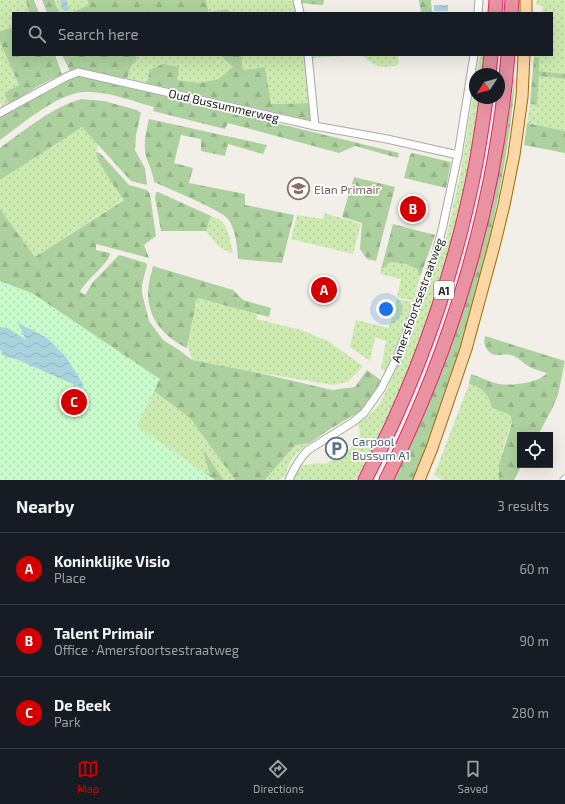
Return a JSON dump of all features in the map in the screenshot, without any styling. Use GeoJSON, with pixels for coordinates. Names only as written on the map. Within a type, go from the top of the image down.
{"type":"FeatureCollection","features":[{"type":"Feature","properties":{"kind":"highway"},"geometry":{"type":"LineString","coordinates":[[495,12],[496,0]]}},
{"type":"Feature","properties":{"kind":"highway"},"geometry":{"type":"LineString","coordinates":[[511,12],[512,0]]}},
{"type":"Feature","properties":{"kind":"highway"},"geometry":{"type":"LineString","coordinates":[[490,68],[491,56]]}},
{"type":"Feature","properties":{"kind":"highway","name":"A1"},"geometry":{"type":"LineString","coordinates":[[386,480],[417,413],[439,358],[459,300],[493,170],[501,119],[508,56]]}},
{"type":"Feature","properties":{"kind":"highway","name":"A1"},"geometry":{"type":"LineString","coordinates":[[365,480],[402,404],[443,295],[469,196],[485,104]]}},
{"type":"Feature","properties":{"kind":"main road"},"geometry":{"type":"LineString","coordinates":[[526,0],[526,12]]}},
{"type":"Feature","properties":{"kind":"main road"},"geometry":{"type":"LineString","coordinates":[[419,480],[432,448],[466,349],[494,246],[514,155],[522,97],[524,56]]}},
{"type":"Feature","properties":{"kind":"street"},"geometry":{"type":"LineString","coordinates":[[297,0],[300,12]]}},
{"type":"Feature","properties":{"kind":"street"},"geometry":{"type":"LineString","coordinates":[[478,12],[479,0]]}},
{"type":"Feature","properties":{"kind":"street"},"geometry":{"type":"LineString","coordinates":[[308,56],[315,126]]}},
{"type":"Feature","properties":{"kind":"street","name":"Amersfoortsestraatweg"},"geometry":{"type":"LineString","coordinates":[[289,480],[295,466],[308,450],[353,422],[364,413],[381,389],[397,357],[434,260],[442,230],[458,155],[474,56]]}},
{"type":"Feature","properties":{"kind":"street","name":"Oud Bussummerweg"},"geometry":{"type":"LineString","coordinates":[[0,113],[66,76],[78,72],[315,126],[387,139],[458,155]]}},
{"type":"Feature","properties":{"kind":"green space"},"geometry":{"type":"Polygon","coordinates":[[[0,0],[26,0],[29,12],[12,12],[12,27],[0,31],[0,0]]]}},
{"type":"Feature","properties":{"kind":"green space"},"geometry":{"type":"Polygon","coordinates":[[[26,0],[34,0],[39,12],[29,12],[26,0]]]}},
{"type":"Feature","properties":{"kind":"green space"},"geometry":{"type":"Polygon","coordinates":[[[42,0],[54,0],[59,12],[47,12],[42,0]]]}},
{"type":"Feature","properties":{"kind":"green space"},"geometry":{"type":"Polygon","coordinates":[[[54,0],[87,0],[89,5],[72,12],[59,12],[54,0]]]}},
{"type":"Feature","properties":{"kind":"green space"},"geometry":{"type":"Polygon","coordinates":[[[87,0],[206,0],[209,12],[72,12],[89,5],[87,0]]]}},
{"type":"Feature","properties":{"kind":"green space"},"geometry":{"type":"Polygon","coordinates":[[[206,0],[294,0],[297,12],[230,12],[228,9],[209,12],[206,0]]]}},
{"type":"Feature","properties":{"kind":"green space"},"geometry":{"type":"Polygon","coordinates":[[[300,0],[324,0],[323,5],[321,5],[301,3],[300,0]]]}},
{"type":"Feature","properties":{"kind":"green space"},"geometry":{"type":"Polygon","coordinates":[[[419,0],[431,0],[432,12],[421,12],[419,0]]]}},
{"type":"Feature","properties":{"kind":"green space"},"geometry":{"type":"Polygon","coordinates":[[[537,0],[565,0],[565,74],[539,71],[539,58],[534,56],[553,56],[553,12],[542,12],[543,6],[536,5],[537,0]]]}},
{"type":"Feature","properties":{"kind":"green space"},"geometry":{"type":"Polygon","coordinates":[[[228,9],[230,12],[209,12],[228,9]]]}},
{"type":"Feature","properties":{"kind":"green space"},"geometry":{"type":"Polygon","coordinates":[[[12,27],[12,56],[55,56],[62,74],[38,86],[9,104],[4,93],[19,85],[0,42],[0,31],[12,27]]]}},
{"type":"Feature","properties":{"kind":"green space"},"geometry":{"type":"Polygon","coordinates":[[[0,42],[19,85],[9,104],[3,108],[0,103],[0,42]]]}},
{"type":"Feature","properties":{"kind":"green space"},"geometry":{"type":"Polygon","coordinates":[[[62,56],[136,56],[137,60],[131,66],[127,79],[79,68],[70,71],[62,56]]]}},
{"type":"Feature","properties":{"kind":"green space"},"geometry":{"type":"Polygon","coordinates":[[[136,56],[221,56],[234,67],[218,79],[200,83],[177,80],[157,68],[154,69],[148,76],[147,83],[127,79],[131,66],[137,60],[136,56]]]}},
{"type":"Feature","properties":{"kind":"green space"},"geometry":{"type":"Polygon","coordinates":[[[221,56],[241,56],[243,70],[265,67],[271,104],[311,103],[313,121],[147,83],[149,73],[152,69],[163,64],[179,67],[177,80],[200,83],[218,79],[233,67],[221,56]]]}},
{"type":"Feature","properties":{"kind":"green space"},"geometry":{"type":"Polygon","coordinates":[[[241,56],[304,56],[311,103],[271,104],[265,67],[243,70],[241,56]]]}},
{"type":"Feature","properties":{"kind":"green space"},"geometry":{"type":"Polygon","coordinates":[[[312,56],[345,56],[312,58],[312,56]]]}},
{"type":"Feature","properties":{"kind":"green space"},"geometry":{"type":"Polygon","coordinates":[[[363,56],[398,56],[398,65],[383,67],[371,62],[363,56]]]}},
{"type":"Feature","properties":{"kind":"green space"},"geometry":{"type":"Polygon","coordinates":[[[480,56],[484,56],[483,68],[478,68],[480,56]]]}},
{"type":"Feature","properties":{"kind":"green space"},"geometry":{"type":"Polygon","coordinates":[[[534,57],[539,58],[539,71],[565,74],[565,79],[539,76],[537,105],[530,104],[534,57]]]}},
{"type":"Feature","properties":{"kind":"green space"},"geometry":{"type":"Polygon","coordinates":[[[78,75],[399,153],[398,158],[355,146],[339,153],[228,123],[225,129],[153,111],[154,107],[120,97],[94,92],[75,93],[52,103],[0,140],[0,117],[78,75]]]}},
{"type":"Feature","properties":{"kind":"green space"},"geometry":{"type":"Polygon","coordinates":[[[539,76],[565,79],[565,131],[527,123],[530,104],[537,105],[539,76]]]}},
{"type":"Feature","properties":{"kind":"green space"},"geometry":{"type":"Polygon","coordinates":[[[515,78],[513,105],[505,159],[495,213],[463,341],[441,411],[413,480],[394,480],[410,446],[438,377],[474,273],[493,200],[515,78]]]}},
{"type":"Feature","properties":{"kind":"green space"},"geometry":{"type":"Polygon","coordinates":[[[81,99],[104,101],[137,110],[141,113],[136,135],[135,150],[145,168],[147,185],[131,181],[82,127],[0,180],[0,148],[49,114],[81,99]]]}},
{"type":"Feature","properties":{"kind":"green space"},"geometry":{"type":"Polygon","coordinates":[[[472,104],[478,104],[468,170],[452,241],[431,311],[391,415],[356,480],[293,480],[299,466],[316,463],[325,464],[356,445],[357,442],[353,441],[360,434],[358,425],[359,422],[367,417],[379,405],[410,335],[447,235],[461,170],[472,104]]]}},
{"type":"Feature","properties":{"kind":"green space"},"geometry":{"type":"Polygon","coordinates":[[[149,119],[267,145],[263,154],[228,144],[225,156],[201,151],[201,139],[181,135],[174,163],[193,168],[189,183],[245,194],[245,205],[294,215],[282,263],[238,259],[235,234],[229,220],[225,216],[182,194],[154,182],[145,152],[145,138],[149,119]]]}},
{"type":"Feature","properties":{"kind":"green space"},"geometry":{"type":"Polygon","coordinates":[[[527,123],[565,131],[565,153],[524,145],[527,123]]]}},
{"type":"Feature","properties":{"kind":"green space"},"geometry":{"type":"Polygon","coordinates":[[[82,126],[98,144],[96,155],[124,199],[35,257],[0,209],[0,180],[82,126]]]}},
{"type":"Feature","properties":{"kind":"green space"},"geometry":{"type":"Polygon","coordinates":[[[96,152],[100,153],[129,185],[147,190],[150,194],[156,236],[144,245],[149,258],[96,244],[96,250],[110,253],[109,257],[80,292],[85,295],[93,282],[119,255],[146,263],[147,265],[142,285],[142,293],[149,321],[163,340],[192,360],[259,373],[332,390],[355,387],[367,370],[382,381],[376,393],[361,411],[330,429],[310,443],[295,445],[265,480],[235,480],[190,418],[150,388],[133,429],[165,451],[210,475],[203,452],[204,451],[224,480],[145,480],[0,285],[0,209],[35,257],[124,200],[99,162],[96,152]]]}},
{"type":"Feature","properties":{"kind":"green space"},"geometry":{"type":"Polygon","coordinates":[[[412,153],[451,162],[446,188],[404,178],[410,155],[412,153]]]}},
{"type":"Feature","properties":{"kind":"green space"},"geometry":{"type":"Polygon","coordinates":[[[354,177],[395,187],[376,261],[367,259],[360,249],[362,223],[342,217],[354,177]]]}},
{"type":"Feature","properties":{"kind":"green space"},"geometry":{"type":"Polygon","coordinates":[[[156,192],[211,216],[206,231],[161,231],[155,197],[156,192]]]}},
{"type":"Feature","properties":{"kind":"green space"},"geometry":{"type":"Polygon","coordinates":[[[324,213],[361,224],[353,254],[291,239],[297,215],[323,219],[324,213]]]}},
{"type":"Feature","properties":{"kind":"green space"},"geometry":{"type":"Polygon","coordinates":[[[211,216],[220,220],[226,227],[233,254],[218,246],[206,231],[211,216]]]}},
{"type":"Feature","properties":{"kind":"green space"},"geometry":{"type":"Polygon","coordinates":[[[393,224],[435,235],[420,277],[417,269],[406,264],[390,262],[381,270],[393,224]]]}},
{"type":"Feature","properties":{"kind":"green space"},"geometry":{"type":"Polygon","coordinates":[[[390,262],[406,264],[417,269],[420,277],[413,301],[397,297],[401,279],[380,274],[381,270],[390,262]]]}},
{"type":"Feature","properties":{"kind":"green space"},"geometry":{"type":"Polygon","coordinates":[[[153,266],[233,290],[243,300],[271,308],[269,317],[198,298],[195,303],[187,348],[179,344],[165,333],[159,326],[151,311],[148,290],[153,266]]]}},
{"type":"Feature","properties":{"kind":"green space"},"geometry":{"type":"Polygon","coordinates":[[[0,281],[32,293],[160,379],[137,426],[215,480],[0,480],[0,281]]]}},
{"type":"Feature","properties":{"kind":"green space"},"geometry":{"type":"Polygon","coordinates":[[[198,297],[257,313],[257,319],[301,330],[328,341],[363,366],[348,382],[333,385],[192,360],[188,346],[195,303],[198,297]]]}},
{"type":"Feature","properties":{"kind":"green space"},"geometry":{"type":"Polygon","coordinates":[[[397,299],[413,302],[387,372],[381,369],[386,341],[375,337],[370,361],[350,347],[356,320],[389,328],[397,299]]]}},
{"type":"Feature","properties":{"kind":"green space"},"geometry":{"type":"Polygon","coordinates":[[[485,336],[565,361],[558,395],[540,432],[517,432],[517,468],[520,468],[514,480],[499,480],[499,464],[512,423],[511,417],[508,414],[492,408],[489,399],[484,392],[481,389],[469,384],[471,374],[499,384],[510,385],[538,379],[547,373],[532,368],[514,356],[506,354],[492,354],[486,348],[484,342],[485,336]]]}},
{"type":"Feature","properties":{"kind":"green space"},"geometry":{"type":"Polygon","coordinates":[[[469,384],[481,389],[484,392],[489,399],[492,408],[508,414],[511,417],[512,423],[505,441],[499,464],[499,480],[442,480],[434,475],[469,384]]]}},
{"type":"Feature","properties":{"kind":"green space"},"geometry":{"type":"Polygon","coordinates":[[[150,388],[190,418],[235,480],[224,480],[204,451],[203,453],[211,476],[165,451],[133,429],[150,388]]]}},
{"type":"Feature","properties":{"kind":"green space"},"geometry":{"type":"Polygon","coordinates":[[[310,443],[301,449],[291,461],[288,466],[286,476],[279,480],[265,480],[295,444],[310,443]]]}},
{"type":"Feature","properties":{"kind":"water"},"geometry":{"type":"Polygon","coordinates":[[[60,0],[66,0],[69,9],[67,11],[62,9],[60,0]]]}},
{"type":"Feature","properties":{"kind":"water"},"geometry":{"type":"Polygon","coordinates":[[[434,5],[448,5],[448,11],[434,11],[434,5]]]}},
{"type":"Feature","properties":{"kind":"water"},"geometry":{"type":"Polygon","coordinates":[[[18,323],[47,338],[66,357],[84,386],[82,388],[16,359],[4,356],[0,349],[0,327],[8,328],[26,340],[18,323]]]}},
{"type":"Feature","properties":{"kind":"place","name":"Elan Primair"},"geometry":{"type":"Point","coordinates":[299,189]}},
{"type":"Feature","properties":{"kind":"place","name":"Talent Primair"},"geometry":{"type":"Point","coordinates":[413,209]}},
{"type":"Feature","properties":{"kind":"place","name":"Koninklijke Visio"},"geometry":{"type":"Point","coordinates":[324,290]}},
{"type":"Feature","properties":{"kind":"place","name":"De Beek"},"geometry":{"type":"Point","coordinates":[74,402]}},
{"type":"Feature","properties":{"kind":"place","name":"Carpool Bussum A1"},"geometry":{"type":"Point","coordinates":[336,448]}}]}
